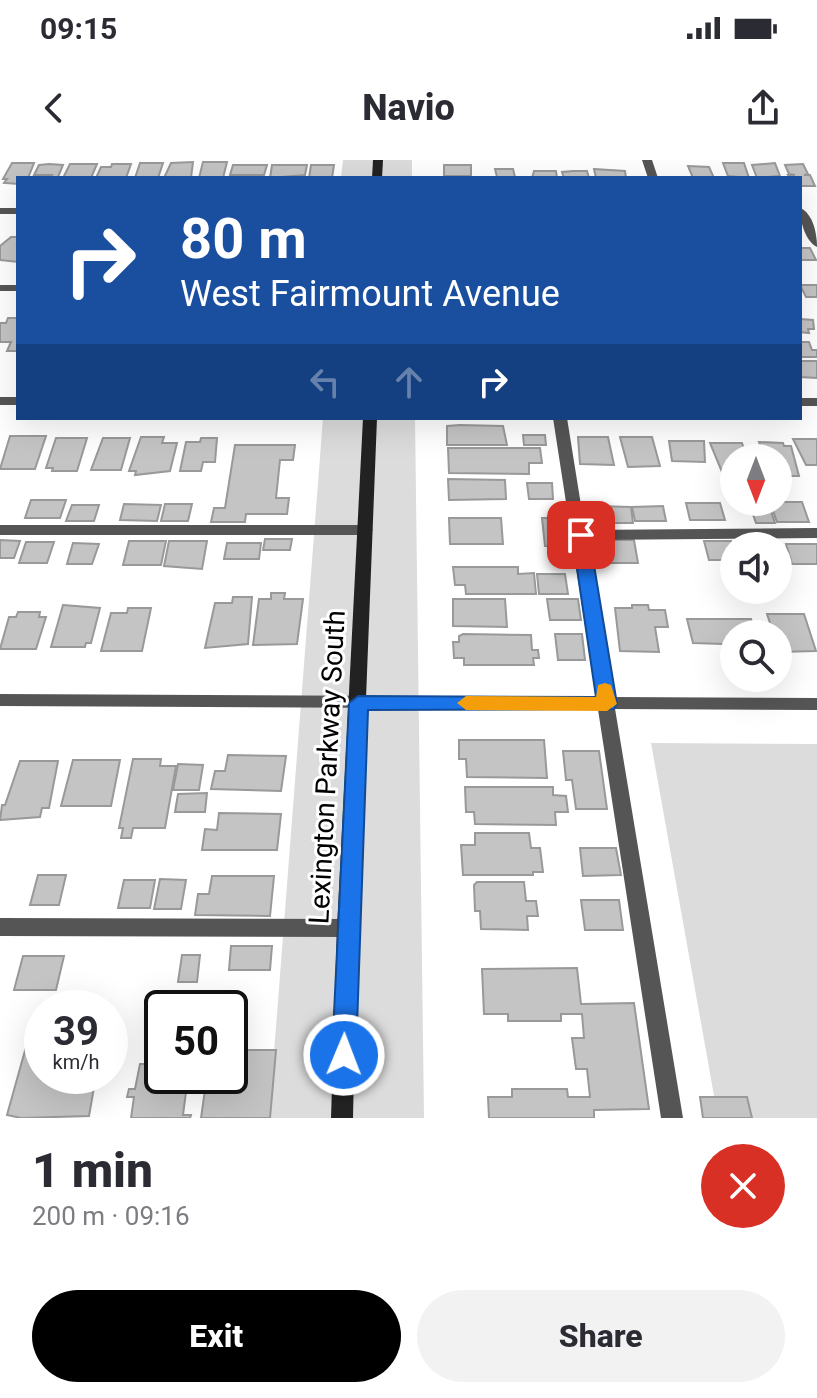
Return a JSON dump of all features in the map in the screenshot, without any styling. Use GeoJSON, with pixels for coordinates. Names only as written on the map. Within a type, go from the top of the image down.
{"type":"FeatureCollection","features":[{"type":"Feature","properties":{"kind":"main road","name":"Lexington Parkway South"},"geometry":{"type":"LineString","coordinates":[[342,1118],[347,928],[370,420]]}},
{"type":"Feature","properties":{"kind":"street"},"geometry":{"type":"LineString","coordinates":[[802,213],[817,244]]}},
{"type":"Feature","properties":{"kind":"street"},"geometry":{"type":"LineString","coordinates":[[560,420],[672,1118]]}},
{"type":"Feature","properties":{"kind":"street"},"geometry":{"type":"LineString","coordinates":[[0,530],[366,530]]}},
{"type":"Feature","properties":{"kind":"street"},"geometry":{"type":"LineString","coordinates":[[581,535],[817,533]]}},
{"type":"Feature","properties":{"kind":"street"},"geometry":{"type":"LineString","coordinates":[[0,700],[817,704]]}},
{"type":"Feature","properties":{"kind":"street"},"geometry":{"type":"LineString","coordinates":[[0,927],[347,928]]}},
{"type":"Feature","properties":{"kind":"shaded area"},"geometry":{"type":"Polygon","coordinates":[[[343,160],[412,160],[412,176],[341,176],[343,160]]]}},
{"type":"Feature","properties":{"kind":"shaded area"},"geometry":{"type":"Polygon","coordinates":[[[323,420],[415,420],[424,1118],[269,1118],[323,420]]]}},
{"type":"Feature","properties":{"kind":"shaded area"},"geometry":{"type":"Polygon","coordinates":[[[651,743],[817,744],[817,1118],[718,1118],[651,743]]]}},
{"type":"Feature","properties":{"kind":"building"},"geometry":{"type":"Polygon","coordinates":[[[193,162],[191,176],[165,176],[171,163],[193,162]]]}},
{"type":"Feature","properties":{"kind":"building"},"geometry":{"type":"Polygon","coordinates":[[[203,162],[227,162],[224,176],[200,176],[203,162]]]}},
{"type":"Feature","properties":{"kind":"building"},"geometry":{"type":"Polygon","coordinates":[[[12,163],[34,163],[29,176],[16,176],[16,184],[4,183],[7,179],[3,179],[12,163]]]}},
{"type":"Feature","properties":{"kind":"building"},"geometry":{"type":"Polygon","coordinates":[[[140,163],[163,163],[159,176],[136,176],[140,163]]]}},
{"type":"Feature","properties":{"kind":"building"},"geometry":{"type":"Polygon","coordinates":[[[723,163],[744,163],[748,176],[728,176],[723,163]]]}},
{"type":"Feature","properties":{"kind":"building"},"geometry":{"type":"Polygon","coordinates":[[[775,163],[780,176],[756,176],[752,165],[775,163]]]}},
{"type":"Feature","properties":{"kind":"building"},"geometry":{"type":"Polygon","coordinates":[[[70,164],[97,164],[92,176],[64,176],[70,164]]]}},
{"type":"Feature","properties":{"kind":"building"},"geometry":{"type":"Polygon","coordinates":[[[112,164],[131,164],[127,176],[97,176],[101,167],[111,167],[112,164]]]}},
{"type":"Feature","properties":{"kind":"building"},"geometry":{"type":"Polygon","coordinates":[[[803,164],[808,174],[804,175],[810,175],[815,186],[802,186],[802,176],[789,176],[795,175],[789,174],[785,165],[803,164]]]}},
{"type":"Feature","properties":{"kind":"building"},"geometry":{"type":"Polygon","coordinates":[[[39,165],[63,165],[58,176],[34,175],[39,165]]]}},
{"type":"Feature","properties":{"kind":"building"},"geometry":{"type":"Polygon","coordinates":[[[233,165],[267,165],[264,175],[230,175],[233,165]]]}},
{"type":"Feature","properties":{"kind":"building"},"geometry":{"type":"Polygon","coordinates":[[[272,165],[307,165],[305,175],[270,176],[272,165]]]}},
{"type":"Feature","properties":{"kind":"building"},"geometry":{"type":"Polygon","coordinates":[[[311,165],[334,165],[332,176],[309,176],[311,165]]]}},
{"type":"Feature","properties":{"kind":"building"},"geometry":{"type":"Polygon","coordinates":[[[444,165],[471,165],[471,176],[444,176],[444,165]]]}},
{"type":"Feature","properties":{"kind":"building"},"geometry":{"type":"Polygon","coordinates":[[[688,166],[709,167],[713,176],[692,176],[688,166]]]}},
{"type":"Feature","properties":{"kind":"building"},"geometry":{"type":"Polygon","coordinates":[[[495,169],[513,169],[515,176],[497,176],[495,169]]]}},
{"type":"Feature","properties":{"kind":"building"},"geometry":{"type":"Polygon","coordinates":[[[594,169],[625,171],[626,176],[596,176],[594,169]]]}},
{"type":"Feature","properties":{"kind":"building"},"geometry":{"type":"Polygon","coordinates":[[[534,171],[556,171],[557,176],[533,176],[534,171]]]}},
{"type":"Feature","properties":{"kind":"building"},"geometry":{"type":"Polygon","coordinates":[[[587,171],[588,176],[563,176],[562,172],[587,171]]]}},
{"type":"Feature","properties":{"kind":"building"},"geometry":{"type":"Polygon","coordinates":[[[11,237],[16,237],[16,262],[0,260],[0,246],[11,237]]]}},
{"type":"Feature","properties":{"kind":"building"},"geometry":{"type":"Polygon","coordinates":[[[802,248],[810,248],[816,260],[802,260],[802,248]]]}},
{"type":"Feature","properties":{"kind":"building"},"geometry":{"type":"Polygon","coordinates":[[[802,285],[817,285],[817,297],[806,297],[802,285]]]}},
{"type":"Feature","properties":{"kind":"building"},"geometry":{"type":"Polygon","coordinates":[[[8,318],[16,318],[16,351],[7,351],[11,342],[0,342],[0,323],[6,323],[8,318]]]}},
{"type":"Feature","properties":{"kind":"building"},"geometry":{"type":"Polygon","coordinates":[[[802,319],[813,320],[814,329],[808,329],[809,333],[802,332],[802,319]]]}},
{"type":"Feature","properties":{"kind":"building"},"geometry":{"type":"Polygon","coordinates":[[[802,342],[809,342],[812,350],[817,350],[817,357],[802,357],[802,342]]]}},
{"type":"Feature","properties":{"kind":"building"},"geometry":{"type":"Polygon","coordinates":[[[802,361],[817,361],[817,378],[802,377],[802,361]]]}},
{"type":"Feature","properties":{"kind":"building"},"geometry":{"type":"Polygon","coordinates":[[[447,426],[503,426],[507,445],[447,445],[447,426]]]}},
{"type":"Feature","properties":{"kind":"building"},"geometry":{"type":"Polygon","coordinates":[[[523,435],[545,435],[546,445],[524,445],[523,435]]]}},
{"type":"Feature","properties":{"kind":"building"},"geometry":{"type":"Polygon","coordinates":[[[10,436],[46,436],[35,469],[0,469],[10,436]]]}},
{"type":"Feature","properties":{"kind":"building"},"geometry":{"type":"Polygon","coordinates":[[[141,437],[164,437],[162,443],[177,443],[170,471],[135,475],[136,471],[129,471],[141,437]]]}},
{"type":"Feature","properties":{"kind":"building"},"geometry":{"type":"Polygon","coordinates":[[[578,437],[608,437],[614,465],[580,464],[578,437]]]}},
{"type":"Feature","properties":{"kind":"building"},"geometry":{"type":"Polygon","coordinates":[[[620,437],[652,437],[660,466],[628,467],[620,437]]]}},
{"type":"Feature","properties":{"kind":"building"},"geometry":{"type":"Polygon","coordinates":[[[56,438],[87,438],[77,471],[52,471],[53,468],[46,468],[56,438]]]}},
{"type":"Feature","properties":{"kind":"building"},"geometry":{"type":"Polygon","coordinates":[[[103,438],[130,438],[121,470],[91,470],[103,438]]]}},
{"type":"Feature","properties":{"kind":"building"},"geometry":{"type":"Polygon","coordinates":[[[201,438],[217,438],[215,462],[203,462],[201,471],[180,471],[186,442],[200,442],[201,438]]]}},
{"type":"Feature","properties":{"kind":"building"},"geometry":{"type":"Polygon","coordinates":[[[793,439],[817,439],[817,465],[806,465],[793,439]]]}},
{"type":"Feature","properties":{"kind":"building"},"geometry":{"type":"Polygon","coordinates":[[[669,441],[704,441],[705,462],[672,461],[669,441]]]}},
{"type":"Feature","properties":{"kind":"building"},"geometry":{"type":"Polygon","coordinates":[[[710,443],[742,443],[720,444],[720,467],[710,443]]]}},
{"type":"Feature","properties":{"kind":"building"},"geometry":{"type":"Polygon","coordinates":[[[235,445],[295,445],[293,460],[280,460],[276,498],[289,498],[287,514],[246,514],[245,522],[211,522],[214,508],[225,508],[235,445]]]}},
{"type":"Feature","properties":{"kind":"building"},"geometry":{"type":"Polygon","coordinates":[[[448,448],[540,448],[542,463],[529,463],[529,474],[449,473],[448,448]]]}},
{"type":"Feature","properties":{"kind":"building"},"geometry":{"type":"Polygon","coordinates":[[[792,450],[799,476],[792,476],[792,450]]]}},
{"type":"Feature","properties":{"kind":"building"},"geometry":{"type":"Polygon","coordinates":[[[448,479],[505,480],[506,499],[449,500],[448,479]]]}},
{"type":"Feature","properties":{"kind":"building"},"geometry":{"type":"Polygon","coordinates":[[[527,483],[552,483],[553,499],[529,499],[527,483]]]}},
{"type":"Feature","properties":{"kind":"building"},"geometry":{"type":"Polygon","coordinates":[[[31,500],[66,500],[60,518],[25,518],[31,500]]]}},
{"type":"Feature","properties":{"kind":"building"},"geometry":{"type":"Polygon","coordinates":[[[792,502],[802,502],[809,522],[777,522],[775,516],[792,516],[792,502]]]}},
{"type":"Feature","properties":{"kind":"building"},"geometry":{"type":"Polygon","coordinates":[[[686,503],[720,503],[720,516],[725,520],[690,520],[686,503]]]}},
{"type":"Feature","properties":{"kind":"building"},"geometry":{"type":"Polygon","coordinates":[[[124,504],[161,505],[157,521],[120,520],[124,504]]]}},
{"type":"Feature","properties":{"kind":"building"},"geometry":{"type":"Polygon","coordinates":[[[165,504],[192,504],[188,521],[161,521],[165,504]]]}},
{"type":"Feature","properties":{"kind":"building"},"geometry":{"type":"Polygon","coordinates":[[[72,505],[99,505],[94,521],[66,521],[72,505]]]}},
{"type":"Feature","properties":{"kind":"building"},"geometry":{"type":"Polygon","coordinates":[[[595,506],[631,507],[633,523],[597,523],[595,506]]]}},
{"type":"Feature","properties":{"kind":"building"},"geometry":{"type":"Polygon","coordinates":[[[663,506],[666,521],[635,521],[632,507],[663,506]]]}},
{"type":"Feature","properties":{"kind":"building"},"geometry":{"type":"Polygon","coordinates":[[[754,516],[773,516],[775,523],[756,523],[754,516]]]}},
{"type":"Feature","properties":{"kind":"building"},"geometry":{"type":"Polygon","coordinates":[[[449,518],[501,518],[503,544],[450,544],[449,518]]]}},
{"type":"Feature","properties":{"kind":"building"},"geometry":{"type":"Polygon","coordinates":[[[542,518],[567,518],[570,546],[545,546],[542,518]]]}},
{"type":"Feature","properties":{"kind":"building"},"geometry":{"type":"Polygon","coordinates":[[[265,539],[292,539],[290,550],[263,550],[265,539]]]}},
{"type":"Feature","properties":{"kind":"building"},"geometry":{"type":"Polygon","coordinates":[[[0,540],[20,541],[14,558],[0,558],[0,540]]]}},
{"type":"Feature","properties":{"kind":"building"},"geometry":{"type":"Polygon","coordinates":[[[598,540],[634,540],[638,563],[602,563],[598,540]]]}},
{"type":"Feature","properties":{"kind":"building"},"geometry":{"type":"Polygon","coordinates":[[[129,541],[166,541],[161,565],[123,565],[129,541]]]}},
{"type":"Feature","properties":{"kind":"building"},"geometry":{"type":"Polygon","coordinates":[[[169,541],[207,541],[202,569],[164,566],[169,541]]]}},
{"type":"Feature","properties":{"kind":"building"},"geometry":{"type":"Polygon","coordinates":[[[704,541],[720,541],[720,560],[709,560],[704,541]]]}},
{"type":"Feature","properties":{"kind":"building"},"geometry":{"type":"Polygon","coordinates":[[[26,542],[54,542],[47,563],[19,563],[26,542]]]}},
{"type":"Feature","properties":{"kind":"building"},"geometry":{"type":"Polygon","coordinates":[[[73,543],[99,544],[92,564],[67,564],[73,543]]]}},
{"type":"Feature","properties":{"kind":"building"},"geometry":{"type":"Polygon","coordinates":[[[227,543],[261,543],[259,559],[224,559],[227,543]]]}},
{"type":"Feature","properties":{"kind":"building"},"geometry":{"type":"Polygon","coordinates":[[[792,544],[817,544],[817,564],[792,564],[792,544]]]}},
{"type":"Feature","properties":{"kind":"building"},"geometry":{"type":"Polygon","coordinates":[[[453,567],[518,567],[518,574],[534,573],[536,594],[466,594],[465,585],[455,585],[453,567]]]}},
{"type":"Feature","properties":{"kind":"building"},"geometry":{"type":"Polygon","coordinates":[[[537,574],[565,574],[568,594],[539,594],[537,574]]]}},
{"type":"Feature","properties":{"kind":"building"},"geometry":{"type":"Polygon","coordinates":[[[271,593],[285,593],[284,599],[303,599],[297,644],[253,645],[259,599],[271,599],[271,593]]]}},
{"type":"Feature","properties":{"kind":"building"},"geometry":{"type":"Polygon","coordinates":[[[233,597],[252,597],[248,644],[205,648],[215,603],[232,603],[233,597]]]}},
{"type":"Feature","properties":{"kind":"building"},"geometry":{"type":"Polygon","coordinates":[[[453,599],[505,599],[507,627],[453,626],[453,599]]]}},
{"type":"Feature","properties":{"kind":"building"},"geometry":{"type":"Polygon","coordinates":[[[547,599],[578,599],[581,620],[550,620],[547,599]]]}},
{"type":"Feature","properties":{"kind":"building"},"geometry":{"type":"Polygon","coordinates":[[[63,605],[100,608],[91,643],[86,643],[85,647],[51,647],[63,605]]]}},
{"type":"Feature","properties":{"kind":"building"},"geometry":{"type":"Polygon","coordinates":[[[632,605],[665,610],[668,627],[655,627],[659,652],[620,651],[615,608],[632,608],[632,605]]]}},
{"type":"Feature","properties":{"kind":"building"},"geometry":{"type":"Polygon","coordinates":[[[128,608],[151,608],[142,651],[101,651],[111,613],[127,613],[128,608]]]}},
{"type":"Feature","properties":{"kind":"building"},"geometry":{"type":"Polygon","coordinates":[[[18,612],[40,612],[39,617],[46,617],[36,649],[0,649],[9,617],[16,617],[18,612]]]}},
{"type":"Feature","properties":{"kind":"building"},"geometry":{"type":"Polygon","coordinates":[[[767,614],[804,614],[816,651],[792,652],[792,620],[769,620],[767,614]]]}},
{"type":"Feature","properties":{"kind":"building"},"geometry":{"type":"Polygon","coordinates":[[[687,619],[751,619],[720,620],[720,644],[693,643],[687,619]]]}},
{"type":"Feature","properties":{"kind":"building"},"geometry":{"type":"Polygon","coordinates":[[[555,634],[582,634],[585,660],[558,660],[555,634]]]}},
{"type":"Feature","properties":{"kind":"building"},"geometry":{"type":"Polygon","coordinates":[[[531,635],[532,650],[538,650],[539,658],[533,658],[534,665],[464,665],[464,658],[454,658],[453,642],[459,642],[459,636],[531,635]]]}},
{"type":"Feature","properties":{"kind":"building"},"geometry":{"type":"Polygon","coordinates":[[[459,740],[544,740],[547,778],[467,777],[466,759],[459,759],[459,740]]]}},
{"type":"Feature","properties":{"kind":"building"},"geometry":{"type":"Polygon","coordinates":[[[563,751],[599,751],[607,809],[576,809],[572,780],[566,780],[563,751]]]}},
{"type":"Feature","properties":{"kind":"building"},"geometry":{"type":"Polygon","coordinates":[[[228,755],[286,756],[281,791],[211,789],[215,771],[225,771],[228,755]]]}},
{"type":"Feature","properties":{"kind":"building"},"geometry":{"type":"Polygon","coordinates":[[[133,759],[161,759],[160,766],[176,766],[165,828],[133,828],[131,838],[121,838],[123,828],[119,828],[133,759]]]}},
{"type":"Feature","properties":{"kind":"building"},"geometry":{"type":"Polygon","coordinates":[[[73,760],[120,760],[111,806],[61,806],[73,760]]]}},
{"type":"Feature","properties":{"kind":"building"},"geometry":{"type":"Polygon","coordinates":[[[20,761],[58,761],[49,808],[42,808],[40,817],[0,820],[2,805],[5,805],[20,761]]]}},
{"type":"Feature","properties":{"kind":"building"},"geometry":{"type":"Polygon","coordinates":[[[178,764],[203,765],[199,790],[173,790],[178,764]]]}},
{"type":"Feature","properties":{"kind":"building"},"geometry":{"type":"Polygon","coordinates":[[[465,787],[553,787],[553,795],[566,796],[568,812],[555,812],[556,825],[475,824],[474,812],[466,812],[465,787]]]}},
{"type":"Feature","properties":{"kind":"building"},"geometry":{"type":"Polygon","coordinates":[[[207,793],[205,812],[175,812],[178,794],[207,793]]]}},
{"type":"Feature","properties":{"kind":"building"},"geometry":{"type":"Polygon","coordinates":[[[219,813],[281,814],[277,850],[202,850],[205,829],[217,830],[219,813]]]}},
{"type":"Feature","properties":{"kind":"building"},"geometry":{"type":"Polygon","coordinates":[[[475,833],[529,833],[531,848],[540,848],[543,872],[533,872],[533,875],[463,875],[461,845],[475,845],[475,833]]]}},
{"type":"Feature","properties":{"kind":"building"},"geometry":{"type":"Polygon","coordinates":[[[580,848],[616,848],[621,875],[583,876],[580,848]]]}},
{"type":"Feature","properties":{"kind":"building"},"geometry":{"type":"Polygon","coordinates":[[[38,875],[66,875],[59,905],[30,905],[38,875]]]}},
{"type":"Feature","properties":{"kind":"building"},"geometry":{"type":"Polygon","coordinates":[[[212,876],[274,876],[270,916],[195,915],[198,894],[209,894],[212,876]]]}},
{"type":"Feature","properties":{"kind":"building"},"geometry":{"type":"Polygon","coordinates":[[[160,879],[186,880],[181,909],[154,909],[160,879]]]}},
{"type":"Feature","properties":{"kind":"building"},"geometry":{"type":"Polygon","coordinates":[[[124,880],[155,880],[150,908],[118,908],[124,880]]]}},
{"type":"Feature","properties":{"kind":"building"},"geometry":{"type":"Polygon","coordinates":[[[477,882],[524,882],[526,901],[536,901],[538,916],[527,916],[528,930],[481,929],[480,911],[475,911],[474,885],[477,882]]]}},
{"type":"Feature","properties":{"kind":"building"},"geometry":{"type":"Polygon","coordinates":[[[581,900],[619,900],[623,930],[585,930],[581,900]]]}},
{"type":"Feature","properties":{"kind":"building"},"geometry":{"type":"Polygon","coordinates":[[[231,946],[272,946],[270,970],[229,970],[231,946]]]}},
{"type":"Feature","properties":{"kind":"building"},"geometry":{"type":"Polygon","coordinates":[[[182,955],[200,955],[197,982],[178,982],[182,955]]]}},
{"type":"Feature","properties":{"kind":"building"},"geometry":{"type":"Polygon","coordinates":[[[23,956],[64,956],[56,990],[14,990],[23,956]]]}},
{"type":"Feature","properties":{"kind":"building"},"geometry":{"type":"Polygon","coordinates":[[[577,968],[581,1004],[634,1003],[649,1109],[594,1110],[594,1118],[489,1118],[488,1097],[512,1097],[512,1089],[567,1089],[568,1097],[590,1097],[587,1069],[576,1069],[572,1038],[584,1038],[582,1014],[561,1014],[561,1021],[508,1021],[508,1014],[484,1014],[482,969],[577,968]]]}},
{"type":"Feature","properties":{"kind":"building"},"geometry":{"type":"Polygon","coordinates":[[[248,1050],[276,1050],[270,1118],[201,1118],[204,1094],[248,1094],[248,1050]]]}},
{"type":"Feature","properties":{"kind":"building"},"geometry":{"type":"Polygon","coordinates":[[[24,1054],[24,1094],[93,1094],[89,1116],[21,1118],[7,1115],[24,1054]]]}},
{"type":"Feature","properties":{"kind":"building"},"geometry":{"type":"Polygon","coordinates":[[[140,1064],[144,1064],[144,1094],[186,1094],[183,1115],[191,1115],[190,1118],[131,1118],[134,1097],[127,1097],[129,1089],[135,1089],[140,1064]]]}},
{"type":"Feature","properties":{"kind":"building"},"geometry":{"type":"Polygon","coordinates":[[[700,1097],[747,1097],[752,1118],[703,1118],[700,1097]]]}},
{"type":"Feature","properties":{"kind":"slow traffic"},"geometry":{"type":"LineString","coordinates":[[466,703],[607,704],[605,690]]}},
{"type":"Feature","properties":{"kind":"route"},"geometry":{"type":"LineString","coordinates":[[344,1055],[358,703],[607,704],[581,535]]}}]}
